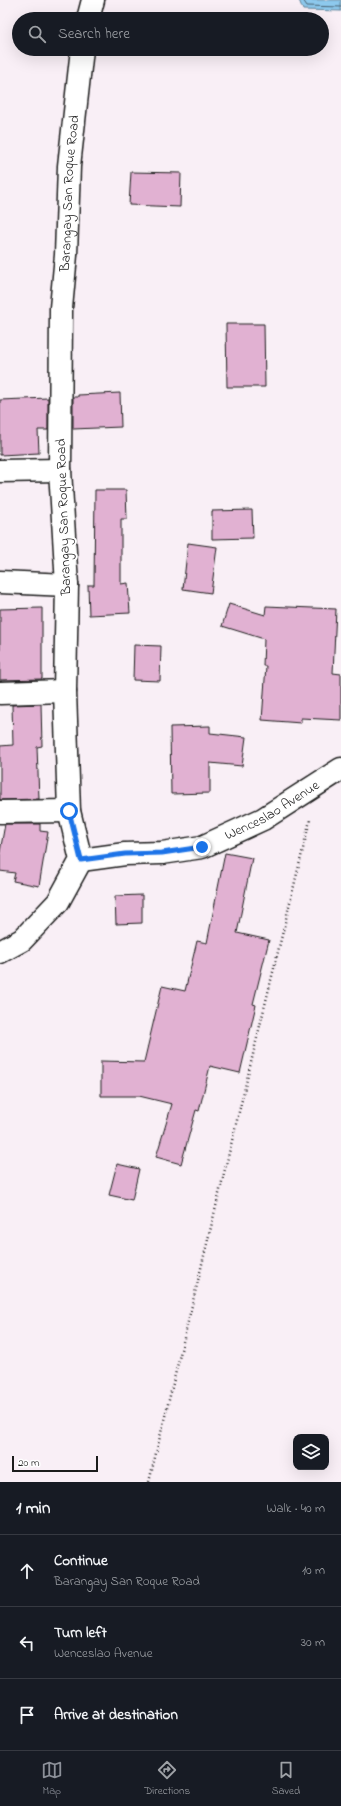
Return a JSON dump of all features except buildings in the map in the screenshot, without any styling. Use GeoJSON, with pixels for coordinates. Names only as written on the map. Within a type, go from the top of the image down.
{"type":"FeatureCollection","features":[{"type":"Feature","properties":{"kind":"street"},"geometry":{"type":"LineString","coordinates":[[90,12],[93,0]]}},
{"type":"Feature","properties":{"kind":"street","name":"Barangay San Roque Road"},"geometry":{"type":"LineString","coordinates":[[81,56],[69,166],[66,255],[61,308],[60,470],[67,585],[65,691],[69,811],[81,860]]}},
{"type":"Feature","properties":{"kind":"street"},"geometry":{"type":"LineString","coordinates":[[0,471],[60,470]]}},
{"type":"Feature","properties":{"kind":"street"},"geometry":{"type":"LineString","coordinates":[[0,582],[67,585]]}},
{"type":"Feature","properties":{"kind":"street"},"geometry":{"type":"LineString","coordinates":[[0,693],[65,691]]}},
{"type":"Feature","properties":{"kind":"street","name":"Wenceslao Avenue"},"geometry":{"type":"LineString","coordinates":[[81,860],[125,854],[162,853],[202,847],[263,819],[341,769]]}},
{"type":"Feature","properties":{"kind":"street"},"geometry":{"type":"LineString","coordinates":[[0,812],[69,811]]}},
{"type":"Feature","properties":{"kind":"street"},"geometry":{"type":"LineString","coordinates":[[0,952],[22,940],[58,902],[81,860]]}},
{"type":"Feature","properties":{"kind":"path"},"geometry":{"type":"LineString","coordinates":[[149,1482],[320,783]]}},
{"type":"Feature","properties":{"kind":"water"},"geometry":{"type":"Polygon","coordinates":[[[299,0],[341,0],[341,11],[303,10],[299,0]]]}},
{"type":"Feature","properties":{"kind":"route"},"geometry":{"type":"LineString","coordinates":[[69,811],[81,860],[125,854],[162,853],[202,847]]}}]}
